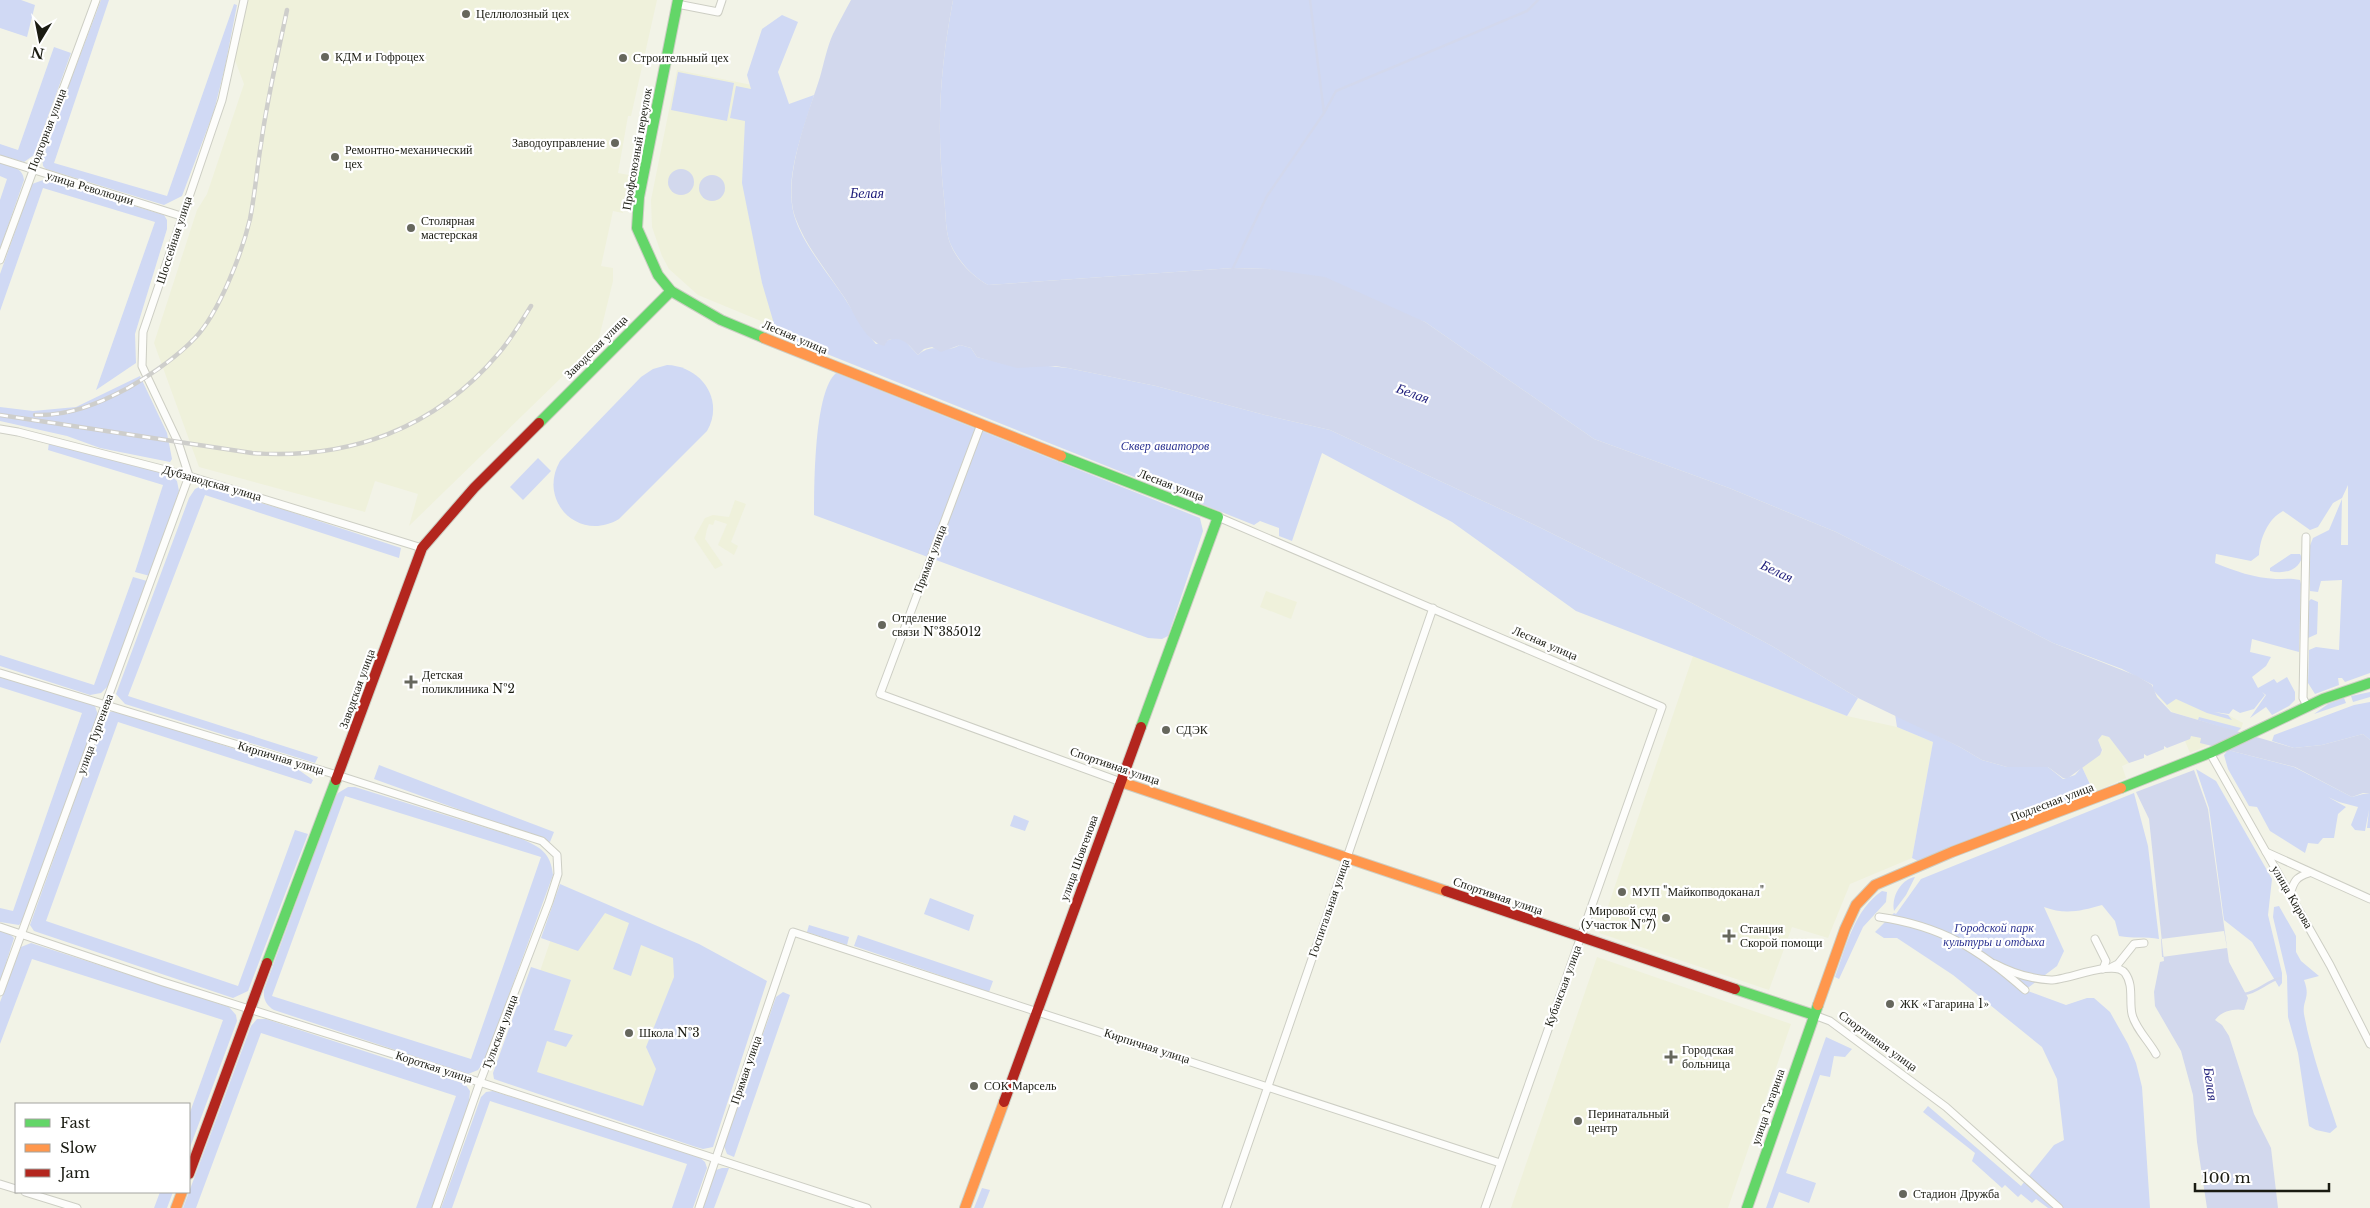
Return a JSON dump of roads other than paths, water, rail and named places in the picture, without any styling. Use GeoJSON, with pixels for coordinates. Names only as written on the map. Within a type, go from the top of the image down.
{"type":"FeatureCollection","features":[{"type":"Feature","properties":{"kind":"main road","name":"Профсоюзный переулок"},"geometry":{"type":"LineString","coordinates":[[671,291],[658,275],[637,228],[639,197],[678,2]]}},
{"type":"Feature","properties":{"kind":"main road","name":"Лесная улица"},"geometry":{"type":"LineString","coordinates":[[671,291],[721,320],[1218,517]]}},
{"type":"Feature","properties":{"kind":"main road","name":"Заводская улица"},"geometry":{"type":"LineString","coordinates":[[190,1171],[422,548],[474,488],[671,291]]}},
{"type":"Feature","properties":{"kind":"main road","name":"улица Шовгенова"},"geometry":{"type":"LineString","coordinates":[[965,1208],[1218,517]]}},
{"type":"Feature","properties":{"kind":"main road","name":"Подлесная улица"},"geometry":{"type":"LineString","coordinates":[[1814,1015],[1845,928],[1856,905],[1875,886],[2192,761],[2307,706],[2345,690],[2370,683]]}},
{"type":"Feature","properties":{"kind":"main road","name":"Спортивная улица"},"geometry":{"type":"LineString","coordinates":[[1121,782],[1814,1015]]}},
{"type":"Feature","properties":{"kind":"main road","name":"улица Гагарина"},"geometry":{"type":"LineString","coordinates":[[1747,1208],[1814,1015]]}},
{"type":"Feature","properties":{"kind":"main road"},"geometry":{"type":"LineString","coordinates":[[176,1208],[182,1193]]}},
{"type":"Feature","properties":{"kind":"street","name":"Подгорная улица"},"geometry":{"type":"LineString","coordinates":[[0,260],[96,0]]}},
{"type":"Feature","properties":{"kind":"street","name":"Профсоюзный переулок"},"geometry":{"type":"LineString","coordinates":[[678,2],[718,12],[722,0]]}},
{"type":"Feature","properties":{"kind":"street","name":"Шоссейная улица"},"geometry":{"type":"LineString","coordinates":[[189,476],[178,442],[142,366],[143,332],[222,100],[241,1]]}},
{"type":"Feature","properties":{"kind":"street","name":"улица Революции"},"geometry":{"type":"LineString","coordinates":[[0,159],[181,216]]}},
{"type":"Feature","properties":{"kind":"street","name":"Прямая улица"},"geometry":{"type":"LineString","coordinates":[[880,694],[981,424]]}},
{"type":"Feature","properties":{"kind":"street","name":"Дубзаводская улица"},"geometry":{"type":"LineString","coordinates":[[0,429],[189,476],[422,548]]}},
{"type":"Feature","properties":{"kind":"street","name":"улица Тургенева"},"geometry":{"type":"LineString","coordinates":[[0,992],[189,476]]}},
{"type":"Feature","properties":{"kind":"street","name":"Лесная улица"},"geometry":{"type":"LineString","coordinates":[[1218,517],[1662,707]]}},
{"type":"Feature","properties":{"kind":"street"},"geometry":{"type":"LineString","coordinates":[[2306,537],[2303,698],[2307,706]]}},
{"type":"Feature","properties":{"kind":"street","name":"Госпитальная улица"},"geometry":{"type":"LineString","coordinates":[[1226,1208],[1433,608]]}},
{"type":"Feature","properties":{"kind":"street","name":"Кирпичная улица"},"geometry":{"type":"LineString","coordinates":[[0,672],[337,775],[542,841],[557,855]]}},
{"type":"Feature","properties":{"kind":"street","name":"Спортивная улица"},"geometry":{"type":"LineString","coordinates":[[880,694],[1121,782]]}},
{"type":"Feature","properties":{"kind":"street","name":"Кубанская улица"},"geometry":{"type":"LineString","coordinates":[[1485,1208],[1662,707]]}},
{"type":"Feature","properties":{"kind":"street","name":"улица Кирова"},"geometry":{"type":"LineString","coordinates":[[2214,751],[2266,852],[2370,1044]]}},
{"type":"Feature","properties":{"kind":"street"},"geometry":{"type":"LineString","coordinates":[[2266,852],[2370,899]]}},
{"type":"Feature","properties":{"kind":"street","name":"Тульская улица"},"geometry":{"type":"LineString","coordinates":[[436,1208],[480,1082],[549,902],[558,874],[557,855]]}},
{"type":"Feature","properties":{"kind":"street"},"geometry":{"type":"LineString","coordinates":[[2290,894],[2294,881],[2298,876],[2309,873]]}},
{"type":"Feature","properties":{"kind":"street"},"geometry":{"type":"LineString","coordinates":[[1879,917],[1928,929],[1957,940],[1995,964],[2016,974],[2052,980],[2118,964],[2134,944],[2144,943]]}},
{"type":"Feature","properties":{"kind":"street","name":"Короткая улица"},"geometry":{"type":"LineString","coordinates":[[0,927],[867,1208]]}},
{"type":"Feature","properties":{"kind":"street","name":"Прямая улица"},"geometry":{"type":"LineString","coordinates":[[699,1208],[793,932]]}},
{"type":"Feature","properties":{"kind":"street","name":"Кирпичная улица"},"geometry":{"type":"LineString","coordinates":[[793,932],[1268,1086],[1500,1164]]}},
{"type":"Feature","properties":{"kind":"street"},"geometry":{"type":"LineString","coordinates":[[2095,939],[2106,961],[2106,968]]}},
{"type":"Feature","properties":{"kind":"street"},"geometry":{"type":"LineString","coordinates":[[1995,964],[2025,990]]}},
{"type":"Feature","properties":{"kind":"street"},"geometry":{"type":"LineString","coordinates":[[2106,968],[2120,968],[2125,971],[2130,983],[2132,1015],[2156,1054]]}},
{"type":"Feature","properties":{"kind":"street","name":"Спортивная улица"},"geometry":{"type":"LineString","coordinates":[[1814,1015],[1830,1020],[1946,1106],[2059,1208]]}},
{"type":"Feature","properties":{"kind":"street"},"geometry":{"type":"LineString","coordinates":[[0,1184],[15,1189]]}},
{"type":"Feature","properties":{"kind":"street"},"geometry":{"type":"LineString","coordinates":[[28,1193],[77,1208]]}},
{"type":"Feature","properties":{"kind":"water","name":"Белая"},"geometry":{"type":"Polygon","coordinates":[[[851,0],[953,0],[942,74],[940,122],[946,227],[950,243],[961,262],[971,273],[988,285],[1233,268],[1268,269],[1325,277],[1425,322],[1594,439],[1729,488],[1836,532],[2053,643],[2137,676],[2152,685],[2157,697],[2171,712],[2294,748],[2322,745],[2363,734],[2370,740],[2370,794],[2363,793],[2352,797],[2295,767],[2200,743],[2201,738],[2191,736],[2190,739],[2167,748],[2164,746],[2164,749],[2147,756],[2144,754],[2144,758],[2129,763],[2109,737],[2102,735],[2098,740],[2102,750],[2100,755],[2068,778],[2063,778],[2048,767],[2007,767],[1982,760],[1960,747],[1858,698],[1772,646],[1690,602],[1535,525],[1330,430],[1156,386],[1068,368],[1055,366],[1017,368],[977,357],[971,348],[960,345],[941,352],[932,347],[924,349],[918,355],[908,344],[898,339],[888,340],[884,346],[877,343],[870,338],[860,325],[844,297],[811,249],[795,217],[792,201],[794,166],[803,128],[831,39],[851,0]]]}},
{"type":"Feature","properties":{"kind":"water"},"geometry":{"type":"Polygon","coordinates":[[[681,169],[691,172],[694,182],[691,192],[681,195],[671,192],[668,182],[671,172],[681,169]]]}},
{"type":"Feature","properties":{"kind":"water"},"geometry":{"type":"Polygon","coordinates":[[[712,175],[722,178],[725,188],[722,198],[712,201],[702,198],[699,188],[702,178],[712,175]]]}},
{"type":"Feature","properties":{"kind":"water","name":"Белая"},"geometry":{"type":"Polygon","coordinates":[[[2194,770],[2208,809],[2229,962],[2248,998],[2244,1010],[2228,1011],[2221,1014],[2215,1020],[2222,1025],[2229,1036],[2254,1114],[2271,1148],[2278,1208],[2207,1208],[2197,1142],[2193,1095],[2181,1051],[2155,1006],[2154,992],[2160,962],[2164,961],[2164,957],[2227,948],[2224,931],[2162,939],[2149,819],[2136,792],[2194,770]]]}},
{"type":"Feature","properties":{"kind":"waterway"},"geometry":{"type":"LineString","coordinates":[[1232,270],[1267,196],[1324,113],[1310,0]]}},
{"type":"Feature","properties":{"kind":"waterway"},"geometry":{"type":"LineString","coordinates":[[1324,113],[1336,91],[1527,11],[1538,0]]}},
{"type":"Feature","properties":{"kind":"waterway"},"geometry":{"type":"LineString","coordinates":[[2244,994],[2280,978]]}},
{"type":"Feature","properties":{"kind":"railway"},"geometry":{"type":"LineString","coordinates":[[35,415],[48,415],[83,408],[128,388],[154,372],[179,353],[195,338],[213,314],[235,265],[250,219],[266,110],[287,10]]}},
{"type":"Feature","properties":{"kind":"railway"},"geometry":{"type":"LineString","coordinates":[[0,415],[252,453],[288,454],[323,451],[356,444],[388,434],[418,420],[447,402],[474,379],[499,353],[531,306]]}},
{"type":"Feature","properties":{"kind":"place","name":"Целлюлозный цех"},"geometry":{"type":"Point","coordinates":[466,14]}},
{"type":"Feature","properties":{"kind":"place","name":"КДМ и Гофроцех"},"geometry":{"type":"Point","coordinates":[325,57]}},
{"type":"Feature","properties":{"kind":"place","name":"Строительный цех"},"geometry":{"type":"Point","coordinates":[623,58]}},
{"type":"Feature","properties":{"kind":"place","name":"Заводоуправление"},"geometry":{"type":"Point","coordinates":[615,143]}},
{"type":"Feature","properties":{"kind":"place","name":"Ремонтно-механический цех"},"geometry":{"type":"Point","coordinates":[335,157]}},
{"type":"Feature","properties":{"kind":"place","name":"Столярная мастерская"},"geometry":{"type":"Point","coordinates":[411,228]}},
{"type":"Feature","properties":{"kind":"place","name":"Отделение связи №385012"},"geometry":{"type":"Point","coordinates":[882,625]}},
{"type":"Feature","properties":{"kind":"place","name":"Детская поликлиника №2"},"geometry":{"type":"Point","coordinates":[411,682]}},
{"type":"Feature","properties":{"kind":"place","name":"СДЭК"},"geometry":{"type":"Point","coordinates":[1166,730]}},
{"type":"Feature","properties":{"kind":"place","name":"МУП \"Майкопводоканал\""},"geometry":{"type":"Point","coordinates":[1622,892]}},
{"type":"Feature","properties":{"kind":"place","name":"Мировой суд (Участок №7)"},"geometry":{"type":"Point","coordinates":[1666,918]}},
{"type":"Feature","properties":{"kind":"place","name":"Станция Скорой помощи"},"geometry":{"type":"Point","coordinates":[1729,936]}},
{"type":"Feature","properties":{"kind":"place","name":"ЖК «Гагарина 1»"},"geometry":{"type":"Point","coordinates":[1890,1004]}},
{"type":"Feature","properties":{"kind":"place","name":"Школа №3"},"geometry":{"type":"Point","coordinates":[629,1033]}},
{"type":"Feature","properties":{"kind":"place","name":"Городская больница"},"geometry":{"type":"Point","coordinates":[1671,1057]}},
{"type":"Feature","properties":{"kind":"place","name":"СОК Марсель"},"geometry":{"type":"Point","coordinates":[974,1086]}},
{"type":"Feature","properties":{"kind":"place","name":"Перинатальный центр"},"geometry":{"type":"Point","coordinates":[1578,1121]}},
{"type":"Feature","properties":{"kind":"place","name":"Стадион Дружба"},"geometry":{"type":"Point","coordinates":[1903,1194]}},
{"type":"Feature","properties":{"kind":"park label","name":"Сквер авиаторов"},"geometry":{"type":"Point","coordinates":[1165,446]}},
{"type":"Feature","properties":{"kind":"park label","name":"Городской парк культуры и отдыха"},"geometry":{"type":"Point","coordinates":[1994,935]}}]}
